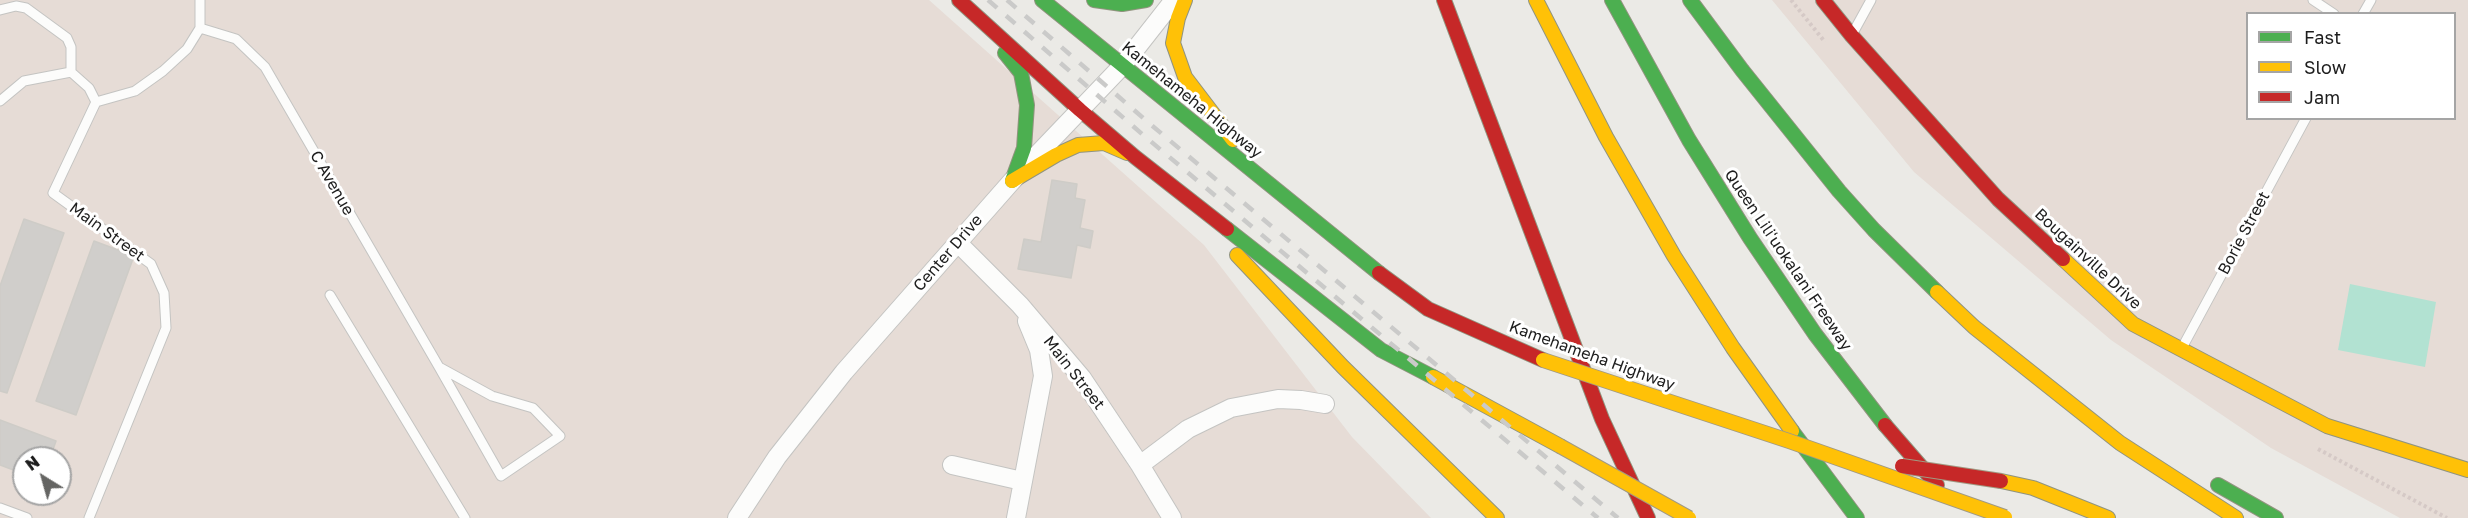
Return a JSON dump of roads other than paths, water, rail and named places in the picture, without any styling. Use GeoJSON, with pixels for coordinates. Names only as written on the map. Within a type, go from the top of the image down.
{"type":"FeatureCollection","features":[{"type":"Feature","properties":{"kind":"main road","name":"Kamehameha Highway"},"geometry":{"type":"LineString","coordinates":[[1042,0],[1369,266],[1428,309],[1543,360],[1828,454],[2008,518]]}},
{"type":"Feature","properties":{"kind":"main road"},"geometry":{"type":"LineString","coordinates":[[1094,0],[1122,4],[1146,0]]}},
{"type":"Feature","properties":{"kind":"main road"},"geometry":{"type":"LineString","coordinates":[[1185,0],[1178,18],[1173,43],[1185,77],[1258,174]]}},
{"type":"Feature","properties":{"kind":"main road"},"geometry":{"type":"LineString","coordinates":[[1444,0],[1602,419],[1648,518]]}},
{"type":"Feature","properties":{"kind":"main road"},"geometry":{"type":"LineString","coordinates":[[1536,0],[1606,137],[1674,256],[1739,357],[1815,464],[1857,518]]}},
{"type":"Feature","properties":{"kind":"main road","name":"Queen Liliʻuokalani Freeway"},"geometry":{"type":"LineString","coordinates":[[1612,0],[1689,140],[1750,238],[1815,334],[1884,424],[1966,518]]}},
{"type":"Feature","properties":{"kind":"main road"},"geometry":{"type":"LineString","coordinates":[[1690,0],[1787,127],[1874,230],[1974,327],[2120,443],[2236,518]]}},
{"type":"Feature","properties":{"kind":"main road","name":"Bougainville Drive"},"geometry":{"type":"LineString","coordinates":[[1823,0],[1852,36],[1998,199],[2133,324],[2327,426],[2468,470]]}},
{"type":"Feature","properties":{"kind":"main road"},"geometry":{"type":"LineString","coordinates":[[963,4],[1135,157],[1381,350],[1532,429],[1689,518]]}},
{"type":"Feature","properties":{"kind":"main road"},"geometry":{"type":"LineString","coordinates":[[963,4],[1021,73],[1027,105],[1024,148],[1012,181]]}},
{"type":"Feature","properties":{"kind":"main road"},"geometry":{"type":"LineString","coordinates":[[1787,127],[1876,220],[1943,284],[2024,352],[2094,405]]}},
{"type":"Feature","properties":{"kind":"main road"},"geometry":{"type":"LineString","coordinates":[[1012,181],[1078,145],[1104,144],[1135,157]]}},
{"type":"Feature","properties":{"kind":"main road"},"geometry":{"type":"LineString","coordinates":[[1173,188],[1343,367],[1497,518]]}},
{"type":"Feature","properties":{"kind":"main road"},"geometry":{"type":"LineString","coordinates":[[1828,454],[2033,488],[2108,518]]}},
{"type":"Feature","properties":{"kind":"main road"},"geometry":{"type":"LineString","coordinates":[[2208,480],[2276,518]]}},
{"type":"Feature","properties":{"kind":"street","name":"Center Drive"},"geometry":{"type":"LineString","coordinates":[[737,518],[777,457],[844,372],[1012,181],[1123,65],[1174,0]]}},
{"type":"Feature","properties":{"kind":"street","name":"Main Street"},"geometry":{"type":"LineString","coordinates":[[957,243],[1020,305],[1082,378],[1172,518]]}},
{"type":"Feature","properties":{"kind":"street"},"geometry":{"type":"LineString","coordinates":[[1016,518],[1043,376],[1039,350],[1020,305]]}},
{"type":"Feature","properties":{"kind":"street"},"geometry":{"type":"LineString","coordinates":[[1140,465],[1188,429],[1231,408],[1278,399],[1325,404]]}},
{"type":"Feature","properties":{"kind":"street"},"geometry":{"type":"LineString","coordinates":[[952,465],[1022,481]]}},
{"type":"Feature","properties":{"kind":"lane"},"geometry":{"type":"LineString","coordinates":[[0,10],[16,6],[26,8],[67,38],[71,47],[71,72],[89,88],[96,102],[135,91],[187,49],[200,28],[200,0]]}},
{"type":"Feature","properties":{"kind":"lane"},"geometry":{"type":"LineString","coordinates":[[1852,36],[1871,0]]}},
{"type":"Feature","properties":{"kind":"lane"},"geometry":{"type":"LineString","coordinates":[[2313,0],[2331,12]]}},
{"type":"Feature","properties":{"kind":"lane","name":"C Avenue"},"geometry":{"type":"LineString","coordinates":[[200,28],[236,39],[265,67],[501,476],[560,436],[533,408],[492,396],[439,368]]}},
{"type":"Feature","properties":{"kind":"lane"},"geometry":{"type":"LineString","coordinates":[[0,101],[24,81],[71,72]]}},
{"type":"Feature","properties":{"kind":"lane","name":"Main Street"},"geometry":{"type":"LineString","coordinates":[[89,518],[166,328],[164,293],[151,264],[53,193],[96,102]]}},
{"type":"Feature","properties":{"kind":"lane","name":"Borie Street"},"geometry":{"type":"LineString","coordinates":[[2182,348],[2305,120]]}},
{"type":"Feature","properties":{"kind":"lane"},"geometry":{"type":"LineString","coordinates":[[330,295],[465,518]]}},
{"type":"Feature","properties":{"kind":"lane"},"geometry":{"type":"LineString","coordinates":[[0,508],[22,517]]}},
{"type":"Feature","properties":{"kind":"railway"},"geometry":{"type":"LineString","coordinates":[[988,0],[1142,134],[1598,518]]}},
{"type":"Feature","properties":{"kind":"railway"},"geometry":{"type":"LineString","coordinates":[[1007,0],[1149,123],[1618,518]]}}]}
